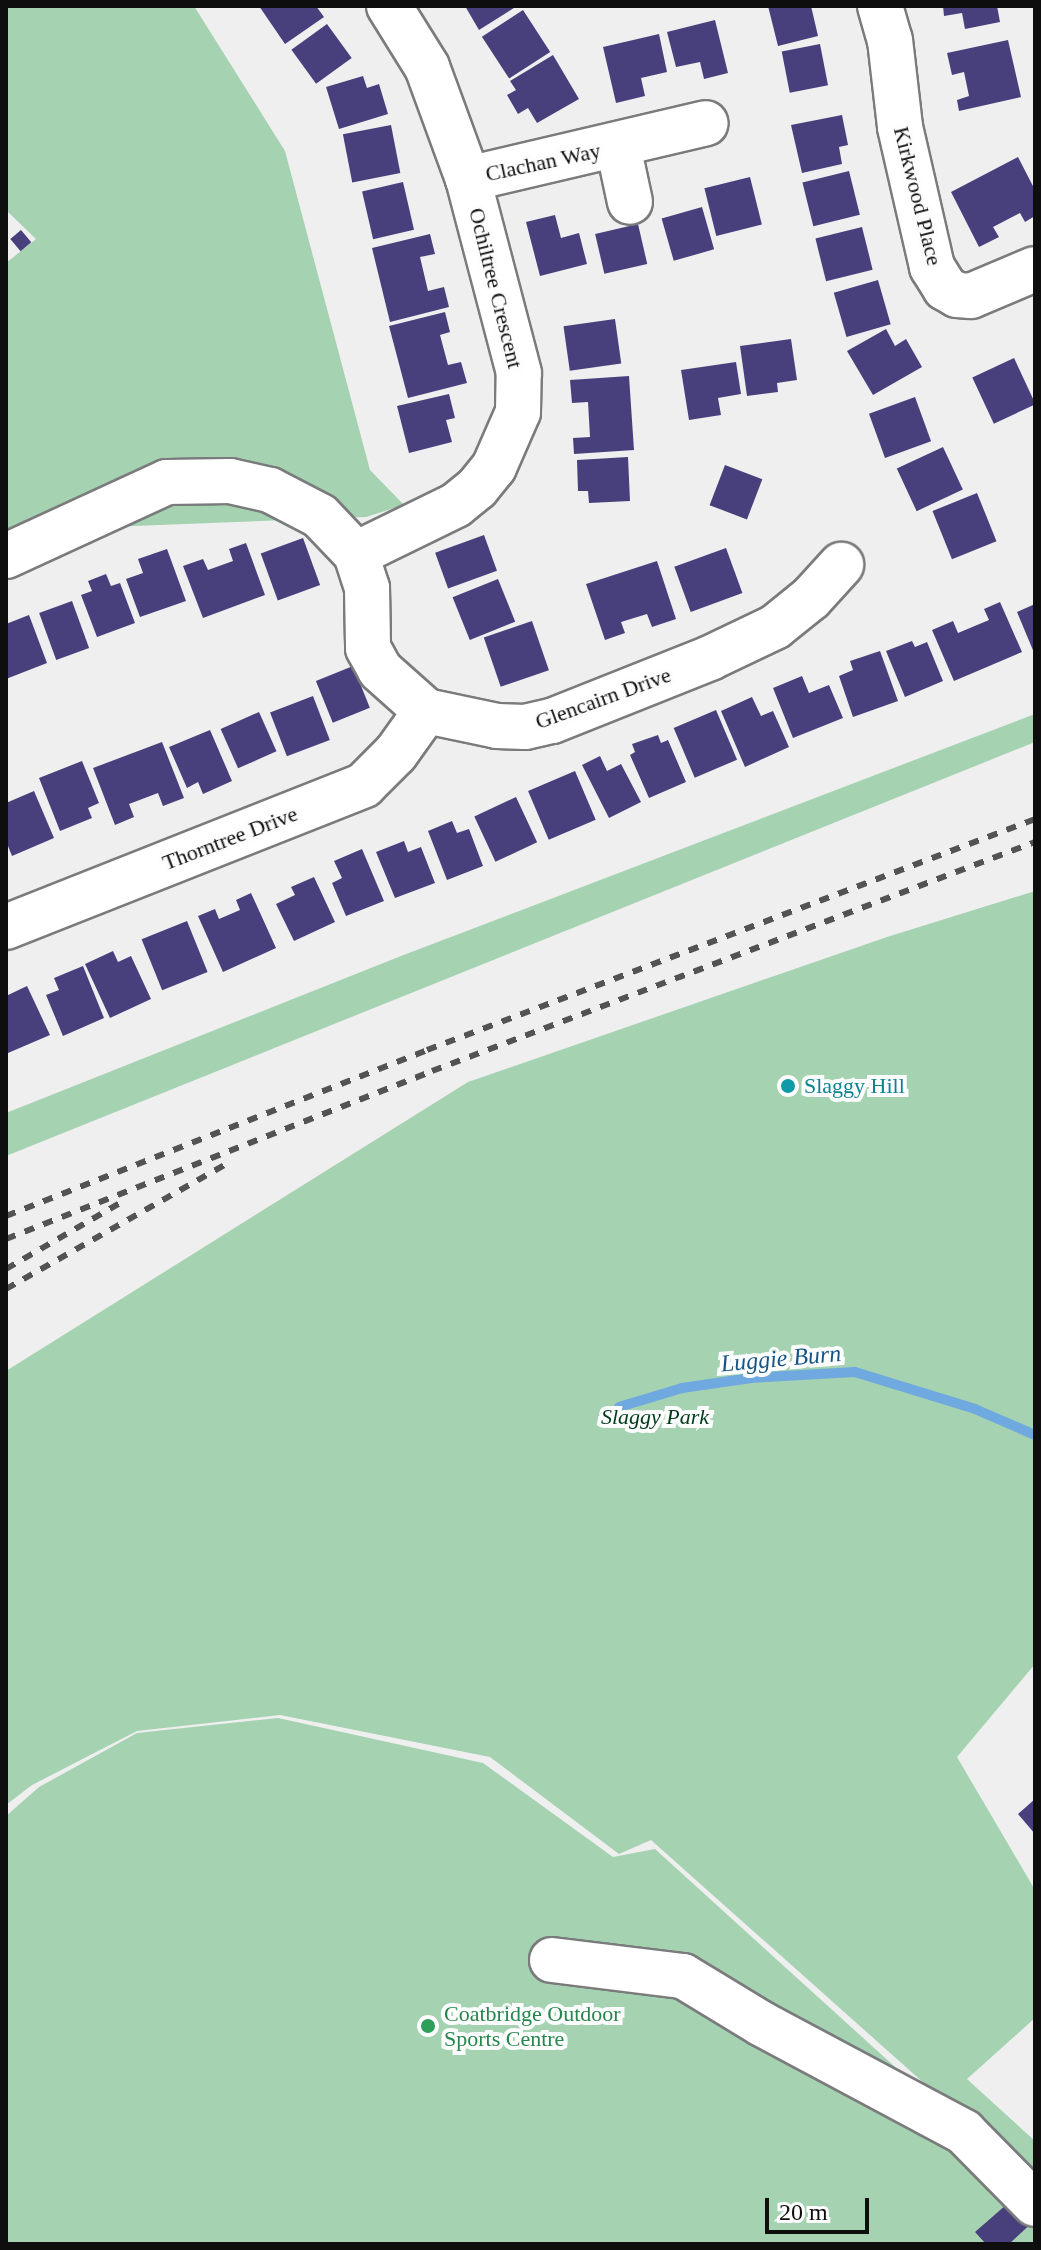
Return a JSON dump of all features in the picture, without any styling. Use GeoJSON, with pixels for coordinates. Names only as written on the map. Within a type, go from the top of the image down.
{"type":"FeatureCollection","features":[{"type":"Feature","properties":{"kind":"street","name":"Ochiltree Crescent"},"geometry":{"type":"LineString","coordinates":[[356,554],[456,505],[477,488],[494,467],[518,412],[519,373],[468,179],[427,67],[389,6]]}},
{"type":"Feature","properties":{"kind":"street","name":"Kirkwood Place"},"geometry":{"type":"LineString","coordinates":[[880,6],[890,40],[900,127],[932,267],[945,288],[957,295],[971,296],[1035,269]]}},
{"type":"Feature","properties":{"kind":"street","name":"Clachan Way"},"geometry":{"type":"LineString","coordinates":[[468,179],[706,123]]}},
{"type":"Feature","properties":{"kind":"street","name":"Clachan Way"},"geometry":{"type":"LineString","coordinates":[[618,146],[630,202]]}},
{"type":"Feature","properties":{"kind":"street","name":"Glencairn Drive"},"geometry":{"type":"LineString","coordinates":[[6,556],[167,482],[230,481],[270,490],[320,516],[356,554],[367,588],[368,648],[380,670],[426,711],[497,726],[525,727],[552,721],[710,658],[775,627],[811,598],[841,565]]}},
{"type":"Feature","properties":{"kind":"street","name":"Thorntree Drive"},"geometry":{"type":"LineString","coordinates":[[6,927],[364,785],[396,753],[426,711]]}},
{"type":"Feature","properties":{"kind":"street"},"geometry":{"type":"LineString","coordinates":[[552,1960],[683,1976],[762,2024],[964,2132],[1035,2204]]}},
{"type":"Feature","properties":{"kind":"green space"},"geometry":{"type":"Polygon","coordinates":[[[6,6],[194,6],[285,151],[370,470],[404,505],[366,517],[6,531],[6,263],[36,239],[6,210],[6,6]]]}},
{"type":"Feature","properties":{"kind":"green space"},"geometry":{"type":"Polygon","coordinates":[[[1035,714],[1035,742],[6,1156],[6,1113],[401,956],[1035,714]]]}},
{"type":"Feature","properties":{"kind":"green space","name":"Slaggy Park"},"geometry":{"type":"Polygon","coordinates":[[[1035,891],[1035,1664],[957,1757],[1035,1890],[1035,2018],[967,2079],[1035,2141],[1035,2182],[651,1840],[619,1854],[490,1757],[280,1715],[137,1731],[32,1785],[6,1805],[6,1371],[468,1082],[887,937],[1035,891]]]}},
{"type":"Feature","properties":{"kind":"green space","name":"Coatbridge Outdoor Sports Centre"},"geometry":{"type":"Polygon","coordinates":[[[278,1718],[483,1763],[613,1857],[655,1849],[1035,2194],[1035,2244],[6,2244],[6,1816],[39,1787],[137,1733],[278,1718]]]}},
{"type":"Feature","properties":{"kind":"building"},"geometry":{"type":"Polygon","coordinates":[[[259,6],[316,6],[324,17],[285,44],[259,6]]]}},
{"type":"Feature","properties":{"kind":"building"},"geometry":{"type":"Polygon","coordinates":[[[465,6],[517,6],[479,30],[465,6]]]}},
{"type":"Feature","properties":{"kind":"building"},"geometry":{"type":"Polygon","coordinates":[[[768,6],[811,6],[818,36],[778,46],[768,6]]]}},
{"type":"Feature","properties":{"kind":"building"},"geometry":{"type":"Polygon","coordinates":[[[943,6],[997,6],[1000,22],[965,29],[962,13],[944,16],[943,6]]]}},
{"type":"Feature","properties":{"kind":"building"},"geometry":{"type":"Polygon","coordinates":[[[523,10],[550,52],[509,79],[482,37],[523,10]]]}},
{"type":"Feature","properties":{"kind":"building"},"geometry":{"type":"Polygon","coordinates":[[[715,20],[728,73],[704,79],[700,62],[676,67],[667,32],[715,20]]]}},
{"type":"Feature","properties":{"kind":"building"},"geometry":{"type":"Polygon","coordinates":[[[327,24],[352,58],[316,84],[291,50],[327,24]]]}},
{"type":"Feature","properties":{"kind":"building"},"geometry":{"type":"Polygon","coordinates":[[[659,34],[667,72],[641,78],[645,96],[616,103],[603,47],[659,34]]]}},
{"type":"Feature","properties":{"kind":"building"},"geometry":{"type":"Polygon","coordinates":[[[1008,40],[1021,97],[959,111],[957,100],[969,96],[964,72],[952,75],[947,53],[1008,40]]]}},
{"type":"Feature","properties":{"kind":"building"},"geometry":{"type":"Polygon","coordinates":[[[820,44],[828,85],[790,93],[782,51],[820,44]]]}},
{"type":"Feature","properties":{"kind":"building"},"geometry":{"type":"Polygon","coordinates":[[[553,55],[579,99],[537,123],[528,108],[518,114],[507,95],[516,90],[510,81],[553,55]]]}},
{"type":"Feature","properties":{"kind":"building"},"geometry":{"type":"Polygon","coordinates":[[[363,76],[367,88],[379,84],[388,114],[339,129],[326,87],[363,76]]]}},
{"type":"Feature","properties":{"kind":"building"},"geometry":{"type":"Polygon","coordinates":[[[842,115],[848,145],[839,147],[842,164],[802,173],[791,125],[842,115]]]}},
{"type":"Feature","properties":{"kind":"building"},"geometry":{"type":"Polygon","coordinates":[[[391,125],[400,173],[352,182],[343,134],[391,125]]]}},
{"type":"Feature","properties":{"kind":"building"},"geometry":{"type":"Polygon","coordinates":[[[1018,157],[1035,190],[1035,216],[1025,222],[1020,213],[993,227],[999,237],[979,247],[951,192],[1018,157]]]}},
{"type":"Feature","properties":{"kind":"building"},"geometry":{"type":"Polygon","coordinates":[[[849,171],[860,215],[813,226],[802,183],[849,171]]]}},
{"type":"Feature","properties":{"kind":"building"},"geometry":{"type":"Polygon","coordinates":[[[750,177],[762,225],[716,236],[704,188],[750,177]]]}},
{"type":"Feature","properties":{"kind":"building"},"geometry":{"type":"Polygon","coordinates":[[[403,182],[414,230],[373,239],[362,191],[403,182]]]}},
{"type":"Feature","properties":{"kind":"building"},"geometry":{"type":"Polygon","coordinates":[[[702,207],[714,249],[674,261],[662,219],[702,207]]]}},
{"type":"Feature","properties":{"kind":"building"},"geometry":{"type":"Polygon","coordinates":[[[555,215],[561,238],[579,233],[587,264],[540,276],[526,222],[555,215]]]}},
{"type":"Feature","properties":{"kind":"building"},"geometry":{"type":"Polygon","coordinates":[[[638,224],[647,264],[604,274],[595,234],[638,224]]]}},
{"type":"Feature","properties":{"kind":"building"},"geometry":{"type":"Polygon","coordinates":[[[862,227],[873,270],[826,281],[815,239],[862,227]]]}},
{"type":"Feature","properties":{"kind":"building"},"geometry":{"type":"Polygon","coordinates":[[[21,230],[31,242],[21,251],[10,239],[21,230]]]}},
{"type":"Feature","properties":{"kind":"building"},"geometry":{"type":"Polygon","coordinates":[[[430,234],[435,254],[420,257],[428,291],[444,287],[449,307],[390,322],[372,248],[430,234]]]}},
{"type":"Feature","properties":{"kind":"building"},"geometry":{"type":"Polygon","coordinates":[[[878,280],[891,324],[846,337],[834,293],[878,280]]]}},
{"type":"Feature","properties":{"kind":"building"},"geometry":{"type":"Polygon","coordinates":[[[445,312],[450,332],[440,335],[448,365],[461,362],[467,383],[408,398],[389,326],[445,312]]]}},
{"type":"Feature","properties":{"kind":"building"},"geometry":{"type":"Polygon","coordinates":[[[615,319],[621,364],[570,371],[564,326],[615,319]]]}},
{"type":"Feature","properties":{"kind":"building"},"geometry":{"type":"Polygon","coordinates":[[[886,329],[895,346],[906,339],[922,367],[873,395],[847,351],[886,329]]]}},
{"type":"Feature","properties":{"kind":"building"},"geometry":{"type":"Polygon","coordinates":[[[791,339],[797,380],[777,383],[778,392],[747,396],[740,346],[791,339]]]}},
{"type":"Feature","properties":{"kind":"building"},"geometry":{"type":"Polygon","coordinates":[[[1014,358],[1035,404],[994,424],[972,377],[1014,358]]]}},
{"type":"Feature","properties":{"kind":"building"},"geometry":{"type":"Polygon","coordinates":[[[736,362],[741,394],[718,398],[721,415],[689,420],[681,370],[736,362]]]}},
{"type":"Feature","properties":{"kind":"building"},"geometry":{"type":"Polygon","coordinates":[[[629,376],[634,450],[574,454],[573,438],[590,437],[588,402],[572,403],[570,380],[629,376]]]}},
{"type":"Feature","properties":{"kind":"building"},"geometry":{"type":"Polygon","coordinates":[[[449,394],[455,418],[446,420],[452,442],[409,453],[397,406],[449,394]]]}},
{"type":"Feature","properties":{"kind":"building"},"geometry":{"type":"Polygon","coordinates":[[[915,397],[931,441],[885,458],[869,414],[915,397]]]}},
{"type":"Feature","properties":{"kind":"building"},"geometry":{"type":"Polygon","coordinates":[[[943,447],[963,490],[917,511],[897,469],[943,447]]]}},
{"type":"Feature","properties":{"kind":"building"},"geometry":{"type":"Polygon","coordinates":[[[628,457],[630,501],[589,503],[588,491],[578,491],[577,460],[628,457]]]}},
{"type":"Feature","properties":{"kind":"building"},"geometry":{"type":"Polygon","coordinates":[[[725,465],[762,479],[747,519],[710,505],[725,465]]]}},
{"type":"Feature","properties":{"kind":"building"},"geometry":{"type":"Polygon","coordinates":[[[977,493],[996,541],[952,559],[932,511],[977,493]]]}},
{"type":"Feature","properties":{"kind":"building"},"geometry":{"type":"Polygon","coordinates":[[[484,535],[497,571],[448,588],[435,553],[484,535]]]}},
{"type":"Feature","properties":{"kind":"building"},"geometry":{"type":"Polygon","coordinates":[[[303,538],[320,585],[278,600],[261,553],[303,538]]]}},
{"type":"Feature","properties":{"kind":"building"},"geometry":{"type":"Polygon","coordinates":[[[246,543],[265,595],[203,618],[183,566],[203,559],[208,570],[233,561],[229,549],[246,543]]]}},
{"type":"Feature","properties":{"kind":"building"},"geometry":{"type":"Polygon","coordinates":[[[726,548],[742,593],[691,612],[674,567],[726,548]]]}},
{"type":"Feature","properties":{"kind":"building"},"geometry":{"type":"Polygon","coordinates":[[[167,549],[186,601],[140,617],[126,579],[143,573],[138,559],[167,549]]]}},
{"type":"Feature","properties":{"kind":"building"},"geometry":{"type":"Polygon","coordinates":[[[657,561],[676,619],[652,627],[647,614],[621,622],[625,633],[605,640],[586,584],[657,561]]]}},
{"type":"Feature","properties":{"kind":"building"},"geometry":{"type":"Polygon","coordinates":[[[106,574],[111,586],[120,583],[135,623],[97,637],[81,595],[92,591],[88,581],[106,574]]]}},
{"type":"Feature","properties":{"kind":"building"},"geometry":{"type":"Polygon","coordinates":[[[498,579],[515,622],[470,640],[453,597],[498,579]]]}},
{"type":"Feature","properties":{"kind":"building"},"geometry":{"type":"Polygon","coordinates":[[[72,601],[89,648],[56,660],[39,613],[72,601]]]}},
{"type":"Feature","properties":{"kind":"building"},"geometry":{"type":"Polygon","coordinates":[[[1000,602],[1022,652],[954,681],[932,630],[953,621],[958,633],[989,620],[984,609],[1000,602]]]}},
{"type":"Feature","properties":{"kind":"building"},"geometry":{"type":"Polygon","coordinates":[[[1035,604],[1035,655],[1017,612],[1035,604]]]}},
{"type":"Feature","properties":{"kind":"building"},"geometry":{"type":"Polygon","coordinates":[[[29,615],[47,663],[6,679],[6,624],[29,615]]]}},
{"type":"Feature","properties":{"kind":"building"},"geometry":{"type":"Polygon","coordinates":[[[532,621],[549,670],[501,687],[484,638],[532,621]]]}},
{"type":"Feature","properties":{"kind":"building"},"geometry":{"type":"Polygon","coordinates":[[[912,641],[915,647],[927,642],[943,681],[905,697],[886,651],[912,641]]]}},
{"type":"Feature","properties":{"kind":"building"},"geometry":{"type":"Polygon","coordinates":[[[880,651],[898,701],[853,717],[839,676],[853,670],[850,661],[880,651]]]}},
{"type":"Feature","properties":{"kind":"building"},"geometry":{"type":"Polygon","coordinates":[[[353,666],[370,708],[333,723],[316,681],[353,666]]]}},
{"type":"Feature","properties":{"kind":"building"},"geometry":{"type":"Polygon","coordinates":[[[802,676],[809,693],[829,685],[843,718],[793,738],[773,688],[802,676]]]}},
{"type":"Feature","properties":{"kind":"building"},"geometry":{"type":"Polygon","coordinates":[[[313,696],[330,740],[287,756],[270,712],[313,696]]]}},
{"type":"Feature","properties":{"kind":"building"},"geometry":{"type":"Polygon","coordinates":[[[752,697],[761,716],[773,711],[789,747],[745,767],[721,711],[752,697]]]}},
{"type":"Feature","properties":{"kind":"building"},"geometry":{"type":"Polygon","coordinates":[[[716,710],[737,760],[695,778],[674,728],[716,710]]]}},
{"type":"Feature","properties":{"kind":"building"},"geometry":{"type":"Polygon","coordinates":[[[259,712],[276,751],[238,768],[221,729],[259,712]]]}},
{"type":"Feature","properties":{"kind":"building"},"geometry":{"type":"Polygon","coordinates":[[[210,730],[232,781],[203,794],[198,782],[187,788],[169,747],[210,730]]]}},
{"type":"Feature","properties":{"kind":"building"},"geometry":{"type":"Polygon","coordinates":[[[658,735],[661,743],[668,740],[686,782],[649,798],[630,755],[635,752],[632,744],[658,735]]]}},
{"type":"Feature","properties":{"kind":"building"},"geometry":{"type":"Polygon","coordinates":[[[162,742],[184,798],[163,806],[158,793],[129,804],[134,817],[115,825],[93,768],[162,742]]]}},
{"type":"Feature","properties":{"kind":"building"},"geometry":{"type":"Polygon","coordinates":[[[600,756],[607,771],[621,764],[641,802],[609,818],[582,765],[600,756]]]}},
{"type":"Feature","properties":{"kind":"building"},"geometry":{"type":"Polygon","coordinates":[[[82,761],[99,803],[88,808],[92,818],[60,831],[39,778],[82,761]]]}},
{"type":"Feature","properties":{"kind":"building"},"geometry":{"type":"Polygon","coordinates":[[[575,771],[596,820],[549,840],[528,791],[575,771]]]}},
{"type":"Feature","properties":{"kind":"building"},"geometry":{"type":"Polygon","coordinates":[[[34,791],[54,838],[12,856],[6,841],[6,803],[34,791]]]}},
{"type":"Feature","properties":{"kind":"building"},"geometry":{"type":"Polygon","coordinates":[[[516,797],[537,842],[495,862],[474,816],[516,797]]]}},
{"type":"Feature","properties":{"kind":"building"},"geometry":{"type":"Polygon","coordinates":[[[452,821],[457,833],[469,829],[483,866],[447,880],[428,831],[452,821]]]}},
{"type":"Feature","properties":{"kind":"building"},"geometry":{"type":"Polygon","coordinates":[[[404,841],[408,852],[421,847],[435,883],[395,898],[376,852],[404,841]]]}},
{"type":"Feature","properties":{"kind":"building"},"geometry":{"type":"Polygon","coordinates":[[[362,849],[384,901],[346,916],[332,883],[342,878],[334,861],[362,849]]]}},
{"type":"Feature","properties":{"kind":"building"},"geometry":{"type":"Polygon","coordinates":[[[314,877],[335,922],[294,941],[276,904],[295,895],[291,887],[314,877]]]}},
{"type":"Feature","properties":{"kind":"building"},"geometry":{"type":"Polygon","coordinates":[[[251,893],[276,948],[223,972],[198,916],[215,909],[219,919],[240,910],[236,900],[251,893]]]}},
{"type":"Feature","properties":{"kind":"building"},"geometry":{"type":"Polygon","coordinates":[[[187,921],[208,972],[162,990],[142,939],[187,921]]]}},
{"type":"Feature","properties":{"kind":"building"},"geometry":{"type":"Polygon","coordinates":[[[113,951],[118,962],[131,956],[151,999],[110,1018],[85,964],[113,951]]]}},
{"type":"Feature","properties":{"kind":"building"},"geometry":{"type":"Polygon","coordinates":[[[83,966],[104,1018],[63,1036],[46,995],[59,990],[54,978],[83,966]]]}},
{"type":"Feature","properties":{"kind":"building"},"geometry":{"type":"Polygon","coordinates":[[[27,986],[50,1035],[8,1053],[6,996],[27,986]]]}},
{"type":"Feature","properties":{"kind":"building"},"geometry":{"type":"Polygon","coordinates":[[[1035,1799],[1035,1834],[1018,1814],[1035,1799]]]}},
{"type":"Feature","properties":{"kind":"building"},"geometry":{"type":"Polygon","coordinates":[[[1014,2198],[1035,2220],[1009,2244],[986,2244],[975,2232],[1014,2198]]]}},
{"type":"Feature","properties":{"kind":"waterway","name":"Luggie Burn"},"geometry":{"type":"LineString","coordinates":[[619,1407],[682,1388],[751,1378],[855,1372],[975,1409],[1035,1435]]}},
{"type":"Feature","properties":{"kind":"railway"},"geometry":{"type":"LineString","coordinates":[[6,1216],[427,1050],[1035,819]]}},
{"type":"Feature","properties":{"kind":"railway"},"geometry":{"type":"LineString","coordinates":[[6,1239],[432,1071],[1035,842]]}},
{"type":"Feature","properties":{"kind":"railway"},"geometry":{"type":"LineString","coordinates":[[6,1289],[224,1165]]}},
{"type":"Feature","properties":{"kind":"railway"},"geometry":{"type":"LineString","coordinates":[[6,1269],[120,1203]]}},
{"type":"Feature","properties":{"kind":"place","name":"Slaggy Hill"},"geometry":{"type":"Point","coordinates":[788,1086]}},
{"type":"Feature","properties":{"kind":"place","name":"Coatbridge Outdoor Sports Centre"},"geometry":{"type":"Point","coordinates":[428,2026]}}]}
